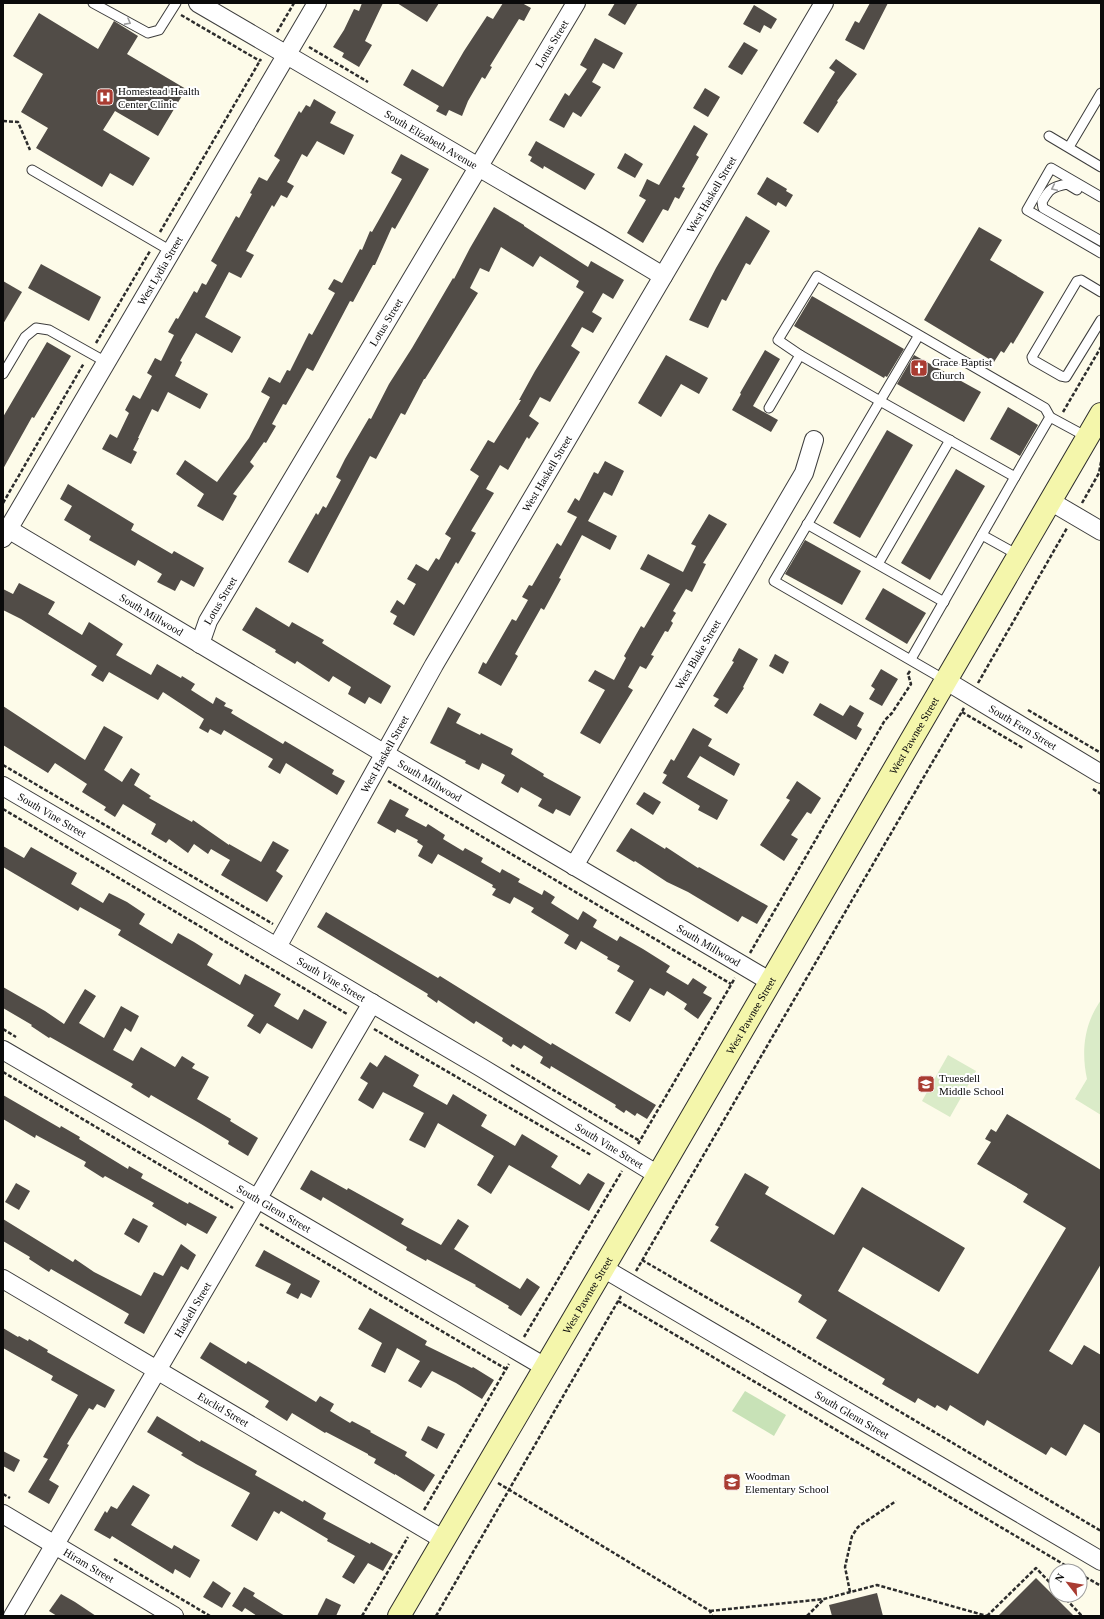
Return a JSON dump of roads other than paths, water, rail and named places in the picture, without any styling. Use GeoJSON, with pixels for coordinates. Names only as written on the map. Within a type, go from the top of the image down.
{"type":"FeatureCollection","features":[{"type":"Feature","properties":{"kind":"main road","name":"West Pawnee Street"},"geometry":{"type":"LineString","coordinates":[[399,1616],[604,1268],[1101,414]]}},
{"type":"Feature","properties":{"kind":"street","name":"South Elizabeth Avenue"},"geometry":{"type":"LineString","coordinates":[[198,3],[663,276]]}},
{"type":"Feature","properties":{"kind":"street","name":"West Lydia Street"},"geometry":{"type":"LineString","coordinates":[[6,533],[317,3]]}},
{"type":"Feature","properties":{"kind":"street","name":"Lotus Street"},"geometry":{"type":"LineString","coordinates":[[200,644],[208,621],[576,3]]}},
{"type":"Feature","properties":{"kind":"street","name":"West Haskell Street"},"geometry":{"type":"LineString","coordinates":[[277,947],[434,665],[824,3]]}},
{"type":"Feature","properties":{"kind":"street","name":"West Blake Street"},"geometry":{"type":"LineString","coordinates":[[574,866],[804,473],[814,440]]}},
{"type":"Feature","properties":{"kind":"street"},"geometry":{"type":"LineString","coordinates":[[1050,501],[1101,531]]}},
{"type":"Feature","properties":{"kind":"street","name":"South Millwood"},"geometry":{"type":"LineString","coordinates":[[6,533],[200,644],[771,982]]}},
{"type":"Feature","properties":{"kind":"street","name":"South Fern Street"},"geometry":{"type":"LineString","coordinates":[[945,680],[1101,774]]}},
{"type":"Feature","properties":{"kind":"street","name":"South Vine Street"},"geometry":{"type":"LineString","coordinates":[[3,786],[482,1068],[625,1165],[658,1175]]}},
{"type":"Feature","properties":{"kind":"street","name":"Haskell Street"},"geometry":{"type":"LineString","coordinates":[[13,1616],[372,1003]]}},
{"type":"Feature","properties":{"kind":"street","name":"South Glenn Street"},"geometry":{"type":"LineString","coordinates":[[3,1050],[545,1367]]}},
{"type":"Feature","properties":{"kind":"street","name":"South Glenn Street"},"geometry":{"type":"LineString","coordinates":[[604,1268],[1101,1561]]}},
{"type":"Feature","properties":{"kind":"street","name":"Euclid Street"},"geometry":{"type":"LineString","coordinates":[[3,1279],[444,1540]]}},
{"type":"Feature","properties":{"kind":"street","name":"Hiram Street"},"geometry":{"type":"LineString","coordinates":[[3,1514],[174,1616]]}},
{"type":"Feature","properties":{"kind":"lane"},"geometry":{"type":"LineString","coordinates":[[94,3],[148,33],[160,30],[175,6]]}},
{"type":"Feature","properties":{"kind":"lane"},"geometry":{"type":"LineString","coordinates":[[1069,147],[1101,92]]}},
{"type":"Feature","properties":{"kind":"lane"},"geometry":{"type":"LineString","coordinates":[[1049,136],[1101,167]]}},
{"type":"Feature","properties":{"kind":"lane"},"geometry":{"type":"LineString","coordinates":[[1101,197],[1051,168],[1027,210],[1101,253]]}},
{"type":"Feature","properties":{"kind":"lane"},"geometry":{"type":"LineString","coordinates":[[32,170],[171,252]]}},
{"type":"Feature","properties":{"kind":"lane"},"geometry":{"type":"LineString","coordinates":[[1101,204],[1067,184],[1056,186],[1048,191],[1042,202],[1043,208],[1101,241]]}},
{"type":"Feature","properties":{"kind":"lane"},"geometry":{"type":"LineString","coordinates":[[1015,477],[800,355],[778,340],[817,276],[1044,408],[1054,419],[1087,437]]}},
{"type":"Feature","properties":{"kind":"lane"},"geometry":{"type":"LineString","coordinates":[[1101,292],[1081,280],[1077,281],[1032,357],[1032,360],[1061,376],[1066,377],[1101,320]]}},
{"type":"Feature","properties":{"kind":"lane"},"geometry":{"type":"LineString","coordinates":[[3,374],[25,337],[36,328],[49,330],[106,362]]}},
{"type":"Feature","properties":{"kind":"lane"},"geometry":{"type":"LineString","coordinates":[[919,335],[774,581],[914,660],[945,680]]}},
{"type":"Feature","properties":{"kind":"lane"},"geometry":{"type":"LineString","coordinates":[[769,408],[800,355]]}},
{"type":"Feature","properties":{"kind":"lane"},"geometry":{"type":"LineString","coordinates":[[914,660],[944,602],[1015,477],[1054,419]]}},
{"type":"Feature","properties":{"kind":"lane"},"geometry":{"type":"LineString","coordinates":[[878,564],[950,440]]}},
{"type":"Feature","properties":{"kind":"lane"},"geometry":{"type":"LineString","coordinates":[[807,524],[944,602]]}},
{"type":"Feature","properties":{"kind":"lane"},"geometry":{"type":"LineString","coordinates":[[982,535],[1018,555]]}},
{"type":"Feature","properties":{"kind":"place","name":"Homestead Health Center Clinic"},"geometry":{"type":"Point","coordinates":[105,97]}},
{"type":"Feature","properties":{"kind":"place","name":"Grace Baptist Church"},"geometry":{"type":"Point","coordinates":[919,368]}},
{"type":"Feature","properties":{"kind":"place","name":"Truesdell Middle School"},"geometry":{"type":"Point","coordinates":[926,1084]}},
{"type":"Feature","properties":{"kind":"place","name":"Woodman Elementary School"},"geometry":{"type":"Point","coordinates":[732,1482]}}]}
